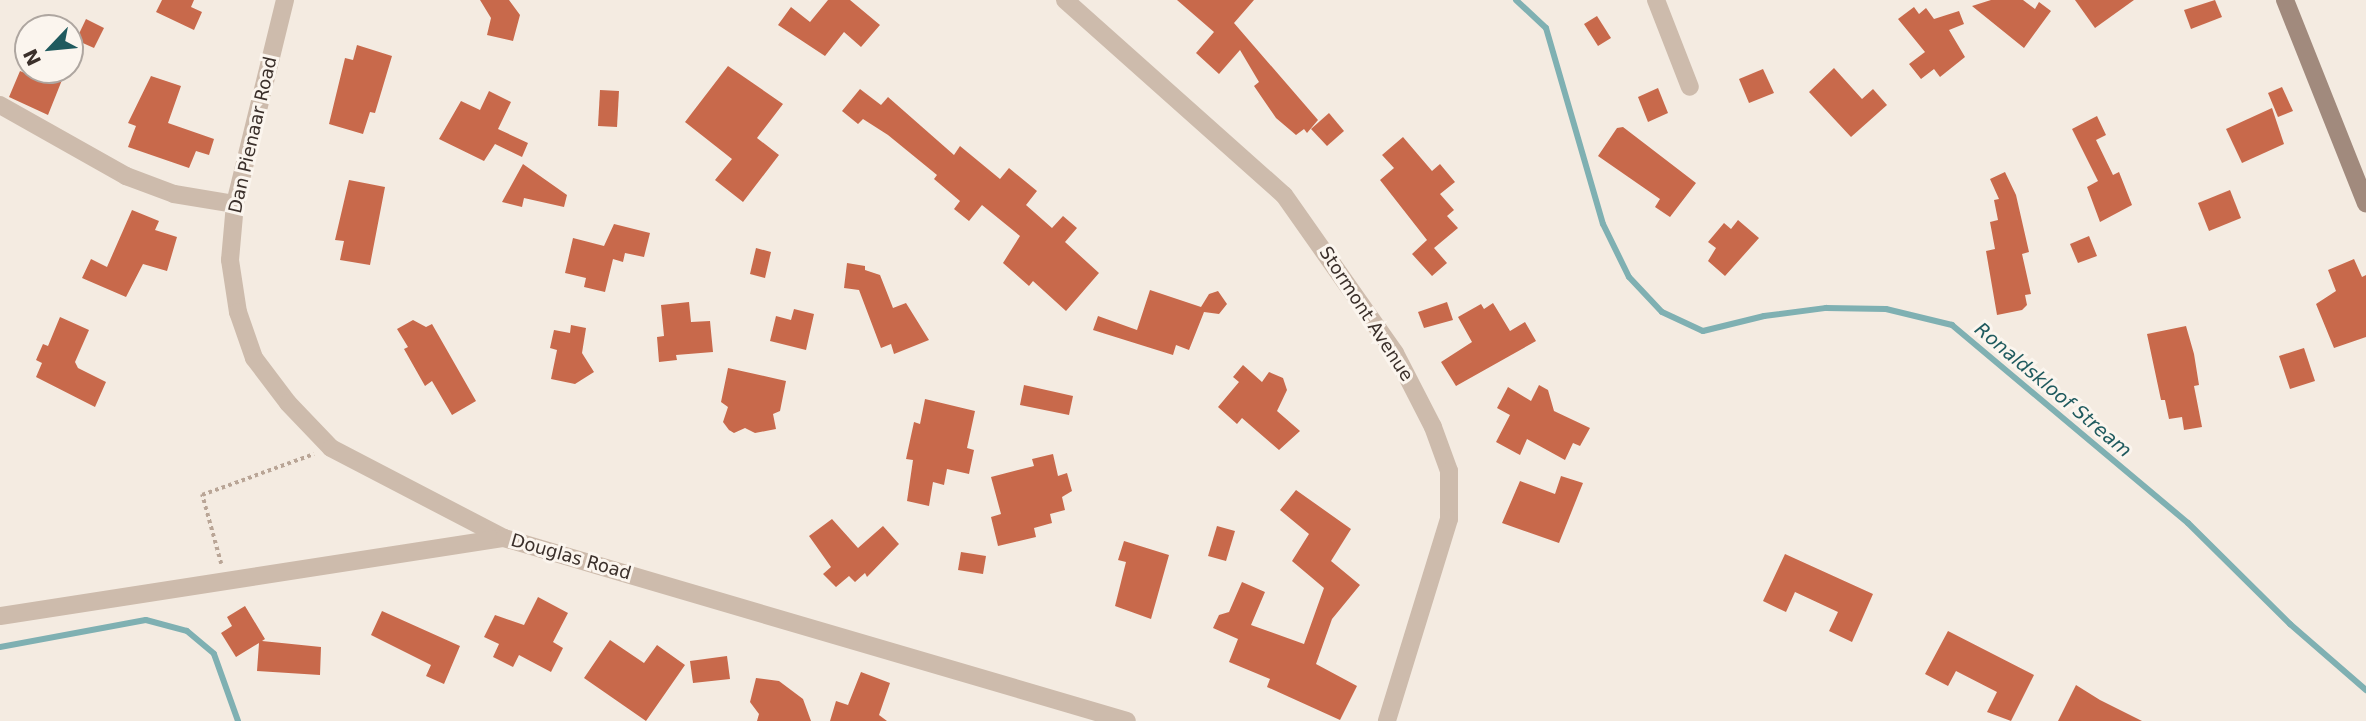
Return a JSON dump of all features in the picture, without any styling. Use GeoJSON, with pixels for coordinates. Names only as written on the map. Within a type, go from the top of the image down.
{"type":"FeatureCollection","features":[{"type":"Feature","properties":{"kind":"main road"},"geometry":{"type":"LineString","coordinates":[[2285,0],[2366,204]]}},
{"type":"Feature","properties":{"kind":"street","name":"Dan Pienaar Road"},"geometry":{"type":"LineString","coordinates":[[285,0],[235,204],[230,260],[238,312],[254,358],[288,403],[331,448],[504,538]]}},
{"type":"Feature","properties":{"kind":"street","name":"Stormont Avenue"},"geometry":{"type":"LineString","coordinates":[[1065,0],[1284,195],[1395,353],[1433,427],[1449,471],[1448,519],[1387,721]]}},
{"type":"Feature","properties":{"kind":"street"},"geometry":{"type":"LineString","coordinates":[[1656,0],[1690,87]]}},
{"type":"Feature","properties":{"kind":"street"},"geometry":{"type":"LineString","coordinates":[[0,105],[126,176],[174,194],[235,204]]}},
{"type":"Feature","properties":{"kind":"street","name":"Douglas Road"},"geometry":{"type":"LineString","coordinates":[[0,616],[504,538],[1127,721]]}},
{"type":"Feature","properties":{"kind":"path"},"geometry":{"type":"LineString","coordinates":[[226,583],[202,495],[331,448]]}},
{"type":"Feature","properties":{"kind":"building"},"geometry":{"type":"Polygon","coordinates":[[[162,0],[194,0],[191,7],[202,12],[194,30],[156,12],[162,0]]]}},
{"type":"Feature","properties":{"kind":"building"},"geometry":{"type":"Polygon","coordinates":[[[480,0],[509,0],[520,15],[513,41],[487,35],[491,18],[480,0]]]}},
{"type":"Feature","properties":{"kind":"building"},"geometry":{"type":"Polygon","coordinates":[[[828,0],[850,0],[880,25],[861,47],[844,32],[825,56],[778,25],[791,7],[810,22],[828,0]]]}},
{"type":"Feature","properties":{"kind":"building"},"geometry":{"type":"Polygon","coordinates":[[[1177,0],[1254,0],[1234,23],[1318,120],[1307,133],[1304,129],[1296,135],[1276,118],[1254,86],[1259,82],[1240,50],[1219,74],[1196,53],[1214,32],[1177,0]]]}},
{"type":"Feature","properties":{"kind":"building"},"geometry":{"type":"Polygon","coordinates":[[[1991,0],[2023,0],[2035,9],[2039,2],[2051,11],[2024,48],[1972,6],[1991,0]]]}},
{"type":"Feature","properties":{"kind":"building"},"geometry":{"type":"Polygon","coordinates":[[[2075,0],[2134,0],[2095,28],[2075,0]]]}},
{"type":"Feature","properties":{"kind":"building"},"geometry":{"type":"Polygon","coordinates":[[[2215,0],[2222,17],[2191,29],[2184,10],[2215,0]]]}},
{"type":"Feature","properties":{"kind":"building"},"geometry":{"type":"Polygon","coordinates":[[[1914,7],[1919,14],[1926,8],[1934,19],[1959,11],[1964,24],[1949,30],[1965,57],[1940,77],[1934,69],[1921,79],[1909,64],[1925,52],[1898,19],[1914,7]]]}},
{"type":"Feature","properties":{"kind":"building"},"geometry":{"type":"Polygon","coordinates":[[[1597,16],[1611,38],[1598,46],[1584,24],[1597,16]]]}},
{"type":"Feature","properties":{"kind":"building"},"geometry":{"type":"Polygon","coordinates":[[[86,19],[104,28],[94,48],[84,44],[86,19]]]}},
{"type":"Feature","properties":{"kind":"building"},"geometry":{"type":"Polygon","coordinates":[[[357,45],[392,56],[375,113],[370,112],[363,134],[329,124],[345,58],[353,60],[357,45]]]}},
{"type":"Feature","properties":{"kind":"building"},"geometry":{"type":"Polygon","coordinates":[[[728,66],[783,104],[757,138],[779,155],[743,202],[715,180],[732,159],[685,122],[728,66]]]}},
{"type":"Feature","properties":{"kind":"building"},"geometry":{"type":"Polygon","coordinates":[[[1834,68],[1862,99],[1873,89],[1887,105],[1851,137],[1809,92],[1834,68]]]}},
{"type":"Feature","properties":{"kind":"building"},"geometry":{"type":"Polygon","coordinates":[[[1763,69],[1774,93],[1749,103],[1739,79],[1763,69]]]}},
{"type":"Feature","properties":{"kind":"building"},"geometry":{"type":"Polygon","coordinates":[[[151,76],[181,86],[168,123],[214,139],[209,155],[196,151],[189,168],[128,147],[136,126],[128,123],[151,76]]]}},
{"type":"Feature","properties":{"kind":"building"},"geometry":{"type":"Polygon","coordinates":[[[14,84],[60,84],[48,115],[9,97],[14,84]]]}},
{"type":"Feature","properties":{"kind":"building"},"geometry":{"type":"Polygon","coordinates":[[[2282,87],[2293,111],[2278,117],[2268,93],[2282,87]]]}},
{"type":"Feature","properties":{"kind":"building"},"geometry":{"type":"Polygon","coordinates":[[[1658,88],[1668,113],[1648,122],[1638,97],[1658,88]]]}},
{"type":"Feature","properties":{"kind":"building"},"geometry":{"type":"Polygon","coordinates":[[[860,89],[881,105],[888,97],[954,155],[960,146],[1000,179],[1009,168],[1037,191],[1026,205],[1052,228],[1063,216],[1077,228],[1065,242],[1099,273],[1066,311],[1033,281],[1029,286],[1003,263],[1020,236],[982,205],[969,221],[954,209],[960,201],[934,179],[937,175],[888,135],[863,119],[858,124],[842,111],[860,89]]]}},
{"type":"Feature","properties":{"kind":"building"},"geometry":{"type":"Polygon","coordinates":[[[600,90],[619,91],[617,127],[598,126],[600,90]]]}},
{"type":"Feature","properties":{"kind":"building"},"geometry":{"type":"Polygon","coordinates":[[[489,91],[511,102],[498,129],[528,143],[522,157],[495,144],[484,161],[439,139],[461,101],[480,110],[489,91]]]}},
{"type":"Feature","properties":{"kind":"building"},"geometry":{"type":"Polygon","coordinates":[[[2272,108],[2284,144],[2242,163],[2226,129],[2272,108]]]}},
{"type":"Feature","properties":{"kind":"building"},"geometry":{"type":"Polygon","coordinates":[[[1329,113],[1344,131],[1327,146],[1311,129],[1329,113]]]}},
{"type":"Feature","properties":{"kind":"building"},"geometry":{"type":"Polygon","coordinates":[[[2097,116],[2106,135],[2096,140],[2113,175],[2119,172],[2132,205],[2100,222],[2087,187],[2098,181],[2072,129],[2097,116]]]}},
{"type":"Feature","properties":{"kind":"building"},"geometry":{"type":"Polygon","coordinates":[[[1623,127],[1696,183],[1670,217],[1655,207],[1660,199],[1598,156],[1617,128],[1623,127]]]}},
{"type":"Feature","properties":{"kind":"building"},"geometry":{"type":"Polygon","coordinates":[[[1403,137],[1432,171],[1440,164],[1455,182],[1440,194],[1454,210],[1447,216],[1458,228],[1434,248],[1447,263],[1432,276],[1412,254],[1427,240],[1380,180],[1394,168],[1382,155],[1403,137]]]}},
{"type":"Feature","properties":{"kind":"building"},"geometry":{"type":"Polygon","coordinates":[[[523,164],[567,195],[564,207],[524,198],[522,207],[502,202],[523,164]]]}},
{"type":"Feature","properties":{"kind":"building"},"geometry":{"type":"Polygon","coordinates":[[[2005,172],[2016,195],[2029,252],[2022,254],[2031,294],[2025,295],[2027,305],[2022,310],[1997,315],[1986,251],[1995,249],[1990,222],[1998,220],[1994,200],[1999,199],[1990,179],[2005,172]]]}},
{"type":"Feature","properties":{"kind":"building"},"geometry":{"type":"Polygon","coordinates":[[[349,180],[385,187],[370,265],[340,260],[344,241],[335,240],[349,180]]]}},
{"type":"Feature","properties":{"kind":"building"},"geometry":{"type":"Polygon","coordinates":[[[2230,190],[2241,218],[2209,231],[2198,203],[2230,190]]]}},
{"type":"Feature","properties":{"kind":"building"},"geometry":{"type":"Polygon","coordinates":[[[132,210],[159,221],[155,230],[177,237],[167,271],[143,264],[126,297],[82,278],[91,259],[107,267],[132,210]]]}},
{"type":"Feature","properties":{"kind":"building"},"geometry":{"type":"Polygon","coordinates":[[[1738,220],[1759,238],[1725,276],[1708,261],[1716,248],[1708,242],[1724,223],[1731,229],[1738,220]]]}},
{"type":"Feature","properties":{"kind":"building"},"geometry":{"type":"Polygon","coordinates":[[[614,224],[650,233],[644,257],[625,253],[623,262],[613,259],[605,292],[584,287],[586,278],[565,273],[573,238],[604,246],[614,224]]]}},
{"type":"Feature","properties":{"kind":"building"},"geometry":{"type":"Polygon","coordinates":[[[2089,236],[2097,256],[2078,263],[2070,244],[2089,236]]]}},
{"type":"Feature","properties":{"kind":"building"},"geometry":{"type":"Polygon","coordinates":[[[756,248],[771,252],[765,278],[750,274],[756,248]]]}},
{"type":"Feature","properties":{"kind":"building"},"geometry":{"type":"Polygon","coordinates":[[[2354,259],[2362,277],[2366,275],[2366,337],[2334,348],[2316,304],[2336,291],[2328,270],[2354,259]]]}},
{"type":"Feature","properties":{"kind":"building"},"geometry":{"type":"Polygon","coordinates":[[[847,263],[865,266],[865,270],[880,275],[893,308],[906,303],[929,340],[894,354],[891,344],[881,348],[859,290],[844,288],[847,263]]]}},
{"type":"Feature","properties":{"kind":"building"},"geometry":{"type":"Polygon","coordinates":[[[1150,290],[1201,307],[1209,294],[1218,291],[1227,304],[1219,314],[1204,312],[1189,350],[1176,345],[1173,355],[1093,330],[1098,316],[1137,330],[1150,290]]]}},
{"type":"Feature","properties":{"kind":"building"},"geometry":{"type":"Polygon","coordinates":[[[689,302],[691,322],[710,321],[713,352],[676,355],[677,360],[659,362],[657,337],[664,336],[661,305],[689,302]]]}},
{"type":"Feature","properties":{"kind":"building"},"geometry":{"type":"Polygon","coordinates":[[[1447,302],[1453,320],[1424,328],[1418,312],[1447,302]]]}},
{"type":"Feature","properties":{"kind":"building"},"geometry":{"type":"Polygon","coordinates":[[[1493,303],[1510,331],[1525,322],[1536,341],[1456,386],[1441,362],[1472,342],[1458,317],[1481,304],[1484,309],[1493,303]]]}},
{"type":"Feature","properties":{"kind":"building"},"geometry":{"type":"Polygon","coordinates":[[[794,309],[814,314],[806,350],[770,341],[776,316],[791,320],[794,309]]]}},
{"type":"Feature","properties":{"kind":"building"},"geometry":{"type":"Polygon","coordinates":[[[60,317],[89,330],[75,362],[78,368],[106,382],[95,407],[36,377],[42,363],[36,360],[43,344],[48,346],[60,317]]]}},
{"type":"Feature","properties":{"kind":"building"},"geometry":{"type":"Polygon","coordinates":[[[413,320],[426,327],[432,324],[476,401],[452,415],[432,381],[425,386],[404,349],[408,347],[397,329],[413,320]]]}},
{"type":"Feature","properties":{"kind":"building"},"geometry":{"type":"Polygon","coordinates":[[[571,325],[586,328],[582,353],[594,372],[575,384],[551,379],[557,350],[550,348],[554,330],[570,333],[571,325]]]}},
{"type":"Feature","properties":{"kind":"building"},"geometry":{"type":"Polygon","coordinates":[[[2186,326],[2199,385],[2194,386],[2202,427],[2184,430],[2182,417],[2169,419],[2165,400],[2161,400],[2147,334],[2186,326]]]}},
{"type":"Feature","properties":{"kind":"building"},"geometry":{"type":"Polygon","coordinates":[[[2304,348],[2315,381],[2290,389],[2279,356],[2304,348]]]}},
{"type":"Feature","properties":{"kind":"building"},"geometry":{"type":"Polygon","coordinates":[[[1243,365],[1262,382],[1269,372],[1283,378],[1287,390],[1277,411],[1300,431],[1279,450],[1242,418],[1237,424],[1218,407],[1239,382],[1233,377],[1243,365]]]}},
{"type":"Feature","properties":{"kind":"building"},"geometry":{"type":"Polygon","coordinates":[[[728,368],[786,381],[780,411],[773,414],[776,429],[755,433],[745,428],[734,433],[729,430],[723,422],[728,407],[721,402],[728,368]]]}},
{"type":"Feature","properties":{"kind":"building"},"geometry":{"type":"Polygon","coordinates":[[[1024,385],[1073,396],[1069,415],[1020,405],[1024,385]]]}},
{"type":"Feature","properties":{"kind":"building"},"geometry":{"type":"Polygon","coordinates":[[[1539,385],[1548,390],[1554,411],[1590,428],[1580,446],[1573,443],[1565,460],[1527,439],[1520,455],[1496,442],[1510,415],[1497,408],[1508,387],[1531,401],[1539,385]]]}},
{"type":"Feature","properties":{"kind":"building"},"geometry":{"type":"Polygon","coordinates":[[[925,399],[975,411],[967,448],[974,450],[969,474],[947,469],[944,485],[933,482],[929,506],[907,501],[913,460],[906,459],[914,422],[920,424],[925,399]]]}},
{"type":"Feature","properties":{"kind":"building"},"geometry":{"type":"Polygon","coordinates":[[[1053,454],[1058,476],[1067,473],[1072,491],[1062,497],[1065,510],[1050,514],[1052,523],[1034,528],[1036,537],[998,546],[991,517],[1001,514],[991,477],[1034,466],[1032,459],[1053,454]]]}},
{"type":"Feature","properties":{"kind":"building"},"geometry":{"type":"Polygon","coordinates":[[[1561,476],[1583,483],[1559,543],[1502,523],[1520,481],[1555,494],[1561,476]]]}},
{"type":"Feature","properties":{"kind":"building"},"geometry":{"type":"Polygon","coordinates":[[[1296,490],[1351,529],[1331,561],[1360,585],[1332,619],[1316,664],[1357,686],[1340,720],[1267,687],[1270,679],[1229,662],[1238,639],[1213,628],[1219,615],[1229,612],[1242,582],[1265,592],[1251,625],[1304,644],[1324,588],[1292,561],[1309,534],[1280,510],[1296,490]]]}},
{"type":"Feature","properties":{"kind":"building"},"geometry":{"type":"Polygon","coordinates":[[[832,519],[858,548],[883,526],[899,544],[867,577],[865,573],[855,582],[849,576],[836,587],[823,574],[831,567],[809,536],[832,519]]]}},
{"type":"Feature","properties":{"kind":"building"},"geometry":{"type":"Polygon","coordinates":[[[1217,526],[1235,531],[1226,561],[1208,556],[1217,526]]]}},
{"type":"Feature","properties":{"kind":"building"},"geometry":{"type":"Polygon","coordinates":[[[1124,541],[1169,555],[1151,619],[1115,606],[1126,562],[1118,560],[1124,541]]]}},
{"type":"Feature","properties":{"kind":"building"},"geometry":{"type":"Polygon","coordinates":[[[961,552],[986,556],[983,574],[958,570],[961,552]]]}},
{"type":"Feature","properties":{"kind":"building"},"geometry":{"type":"Polygon","coordinates":[[[1785,554],[1873,594],[1852,642],[1829,631],[1838,612],[1795,592],[1786,612],[1763,601],[1785,554]]]}},
{"type":"Feature","properties":{"kind":"building"},"geometry":{"type":"Polygon","coordinates":[[[538,597],[568,613],[553,642],[563,648],[551,672],[519,655],[513,667],[493,657],[499,644],[484,637],[495,615],[524,625],[538,597]]]}},
{"type":"Feature","properties":{"kind":"building"},"geometry":{"type":"Polygon","coordinates":[[[245,606],[265,639],[262,641],[321,647],[320,675],[257,671],[259,643],[236,657],[221,633],[232,626],[227,617],[245,606]]]}},
{"type":"Feature","properties":{"kind":"building"},"geometry":{"type":"Polygon","coordinates":[[[382,611],[460,646],[444,684],[426,676],[431,665],[371,635],[382,611]]]}},
{"type":"Feature","properties":{"kind":"building"},"geometry":{"type":"Polygon","coordinates":[[[1948,631],[2034,675],[2011,721],[1987,712],[1997,692],[1956,671],[1948,686],[1925,674],[1948,631]]]}},
{"type":"Feature","properties":{"kind":"building"},"geometry":{"type":"Polygon","coordinates":[[[610,640],[644,663],[657,645],[685,665],[646,721],[584,678],[610,640]]]}},
{"type":"Feature","properties":{"kind":"building"},"geometry":{"type":"Polygon","coordinates":[[[727,656],[730,679],[693,683],[690,661],[727,656]]]}},
{"type":"Feature","properties":{"kind":"building"},"geometry":{"type":"Polygon","coordinates":[[[861,672],[890,683],[879,715],[887,721],[830,721],[836,701],[848,705],[861,672]]]}},
{"type":"Feature","properties":{"kind":"building"},"geometry":{"type":"Polygon","coordinates":[[[756,678],[779,681],[803,699],[811,721],[757,721],[759,714],[750,702],[756,678]]]}},
{"type":"Feature","properties":{"kind":"building"},"geometry":{"type":"Polygon","coordinates":[[[2076,685],[2100,700],[2142,721],[2058,721],[2076,685]]]}},
{"type":"Feature","properties":{"kind":"waterway","name":"Ronaldskloof Stream"},"geometry":{"type":"LineString","coordinates":[[1516,0],[1546,28],[1603,224],[1629,277],[1662,312],[1703,331],[1764,316],[1826,308],[1886,309],[1952,325],[2188,523],[2290,624],[2366,690]]}},
{"type":"Feature","properties":{"kind":"waterway"},"geometry":{"type":"LineString","coordinates":[[0,647],[146,620],[187,631],[214,654],[238,721]]}}]}
